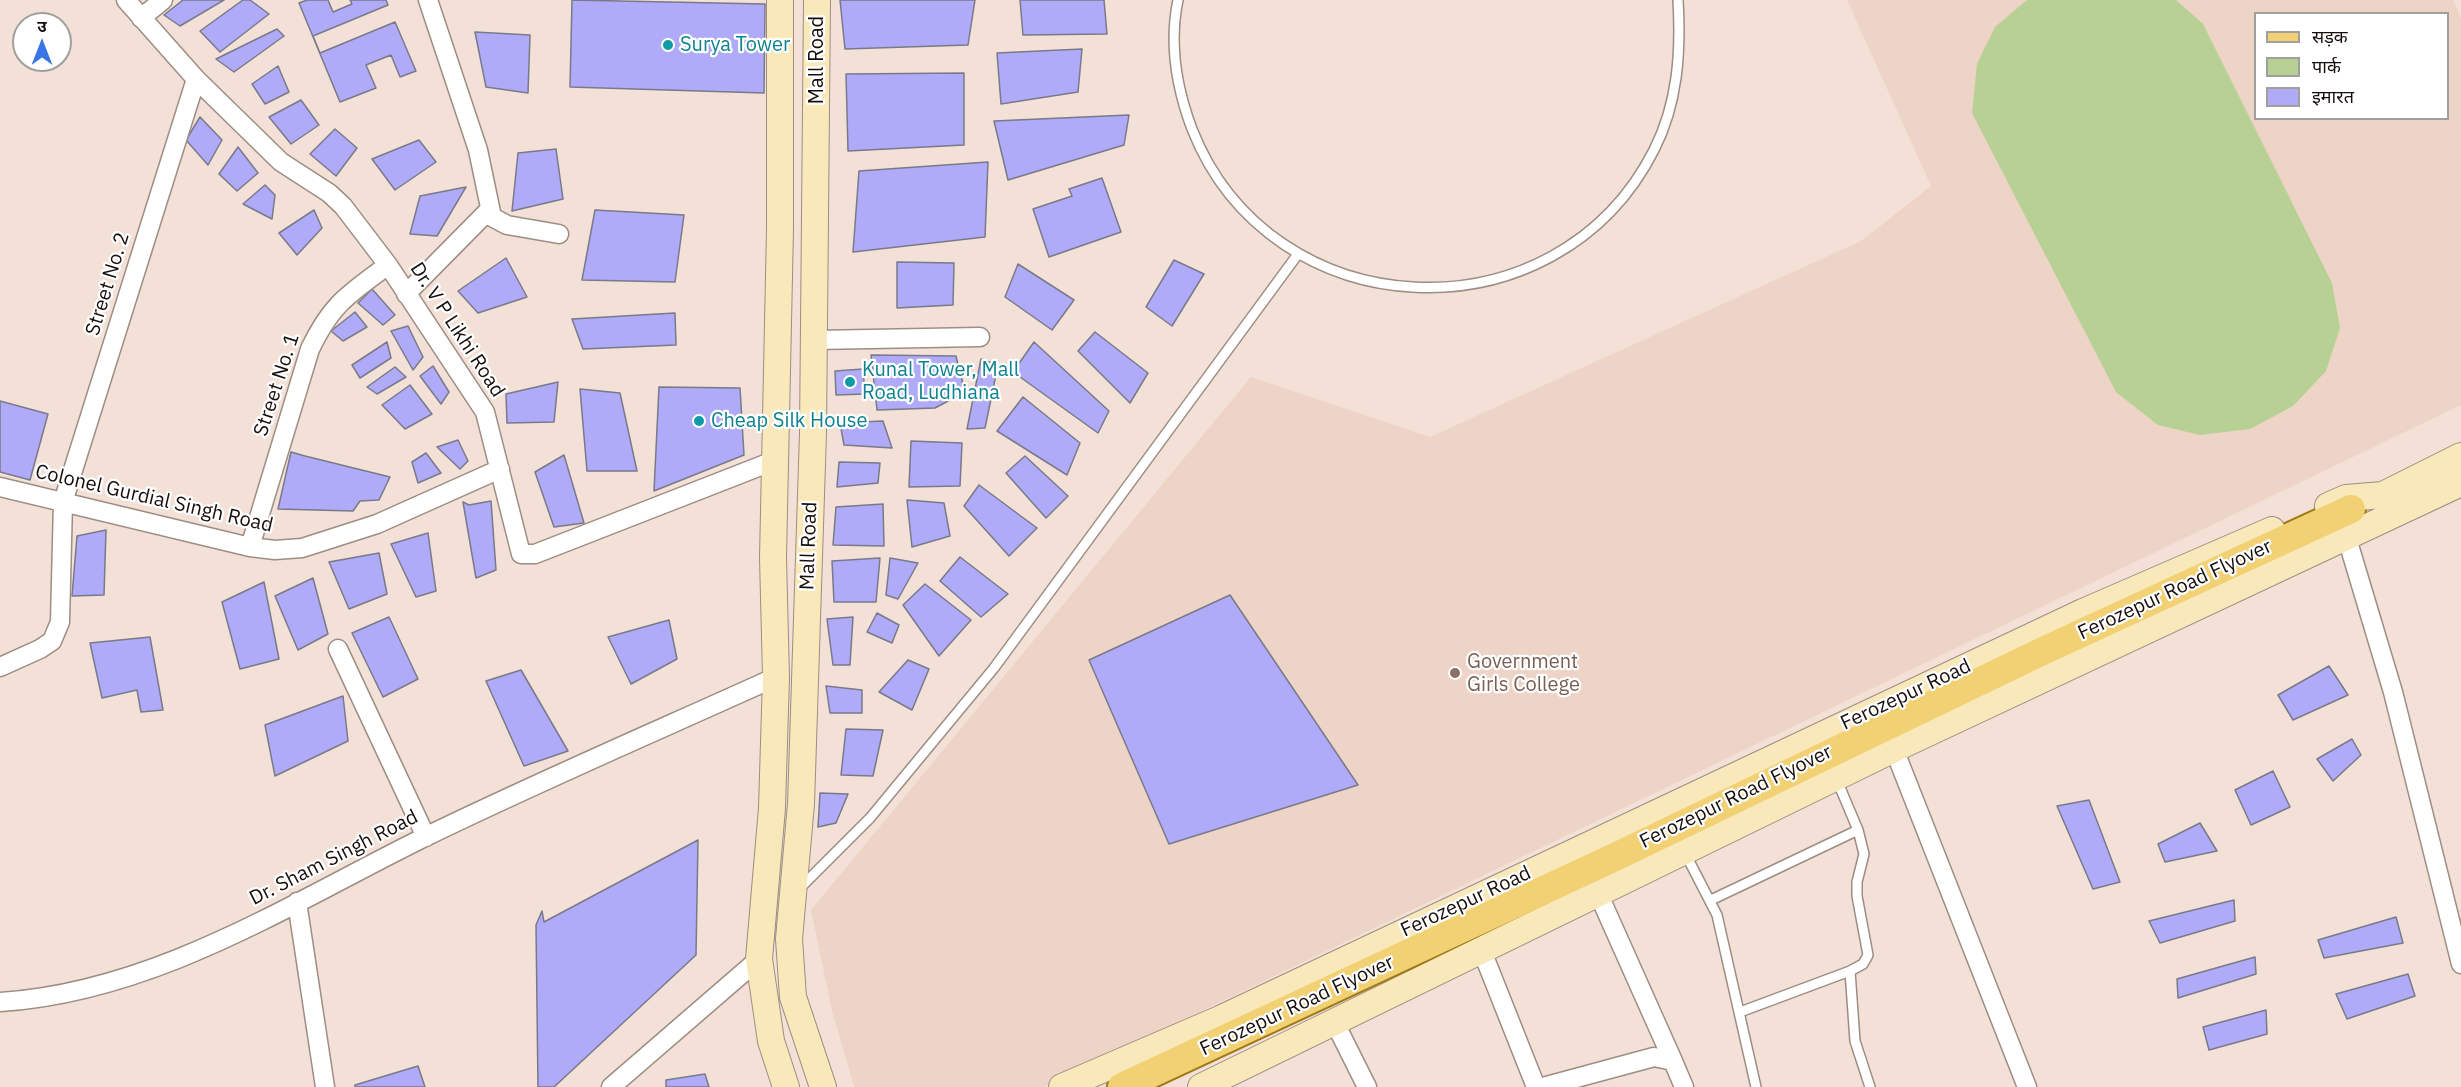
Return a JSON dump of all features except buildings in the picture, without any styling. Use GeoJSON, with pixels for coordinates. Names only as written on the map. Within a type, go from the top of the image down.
{"type":"FeatureCollection","features":[{"type":"Feature","properties":{"kind":"main road","name":"Mall Road"},"geometry":{"type":"LineString","coordinates":[[780,0],[776,460],[772,558],[776,677],[772,808],[759,959],[771,1041],[786,1087]]}},
{"type":"Feature","properties":{"kind":"main road","name":"Mall Road"},"geometry":{"type":"LineString","coordinates":[[817,0],[815,340],[801,804],[789,939],[793,997],[823,1087]]}},
{"type":"Feature","properties":{"kind":"main road","name":"Ferozepur Road"},"geometry":{"type":"LineString","coordinates":[[1062,1087],[1220,1019],[2083,612],[2346,498],[2383,495],[2461,456]]}},
{"type":"Feature","properties":{"kind":"main road"},"geometry":{"type":"LineString","coordinates":[[2349,522],[2461,483]]}},
{"type":"Feature","properties":{"kind":"main road"},"geometry":{"type":"LineString","coordinates":[[1201,1087],[1894,749],[2262,578],[2349,522],[2383,495]]}},
{"type":"Feature","properties":{"kind":"main road","name":"Ferozepur Road Flyover"},"geometry":{"type":"LineString","coordinates":[[1122,1087],[1615,857],[2002,670],[2349,522]]}},
{"type":"Feature","properties":{"kind":"street","name":"Dr. V P Likhi Road"},"geometry":{"type":"LineString","coordinates":[[126,0],[196,79],[281,162],[329,193],[343,206],[388,265],[485,412],[521,554],[527,555],[776,460]]}},
{"type":"Feature","properties":{"kind":"street"},"geometry":{"type":"LineString","coordinates":[[141,18],[163,0]]}},
{"type":"Feature","properties":{"kind":"street"},"geometry":{"type":"LineString","coordinates":[[428,0],[478,150],[490,208],[496,221],[559,234]]}},
{"type":"Feature","properties":{"kind":"street","name":"Street No. 2"},"geometry":{"type":"LineString","coordinates":[[0,667],[40,649],[52,640],[60,622],[63,502],[196,79]]}},
{"type":"Feature","properties":{"kind":"street"},"geometry":{"type":"LineString","coordinates":[[406,294],[490,208]]}},
{"type":"Feature","properties":{"kind":"street","name":"Street No. 1"},"geometry":{"type":"LineString","coordinates":[[250,547],[310,349],[322,324],[338,303],[388,265]]}},
{"type":"Feature","properties":{"kind":"street"},"geometry":{"type":"LineString","coordinates":[[815,340],[980,338]]}},
{"type":"Feature","properties":{"kind":"street","name":"Colonel Gurdial Singh Road"},"geometry":{"type":"LineString","coordinates":[[0,487],[250,547],[275,550],[313,545],[377,524],[500,469]]}},
{"type":"Feature","properties":{"kind":"street"},"geometry":{"type":"LineString","coordinates":[[2349,522],[2461,964]]}},
{"type":"Feature","properties":{"kind":"street"},"geometry":{"type":"LineString","coordinates":[[338,649],[426,837]]}},
{"type":"Feature","properties":{"kind":"street","name":"Dr. Sham Singh Road"},"geometry":{"type":"LineString","coordinates":[[0,1002],[71,993],[133,977],[193,953],[426,837],[776,677]]}},
{"type":"Feature","properties":{"kind":"street"},"geometry":{"type":"LineString","coordinates":[[1894,749],[2027,1087]]}},
{"type":"Feature","properties":{"kind":"street"},"geometry":{"type":"LineString","coordinates":[[1598,893],[1684,1087]]}},
{"type":"Feature","properties":{"kind":"street"},"geometry":{"type":"LineString","coordinates":[[297,902],[326,1087]]}},
{"type":"Feature","properties":{"kind":"street"},"geometry":{"type":"LineString","coordinates":[[1482,951],[1536,1087]]}},
{"type":"Feature","properties":{"kind":"street"},"geometry":{"type":"LineString","coordinates":[[612,1087],[759,959]]}},
{"type":"Feature","properties":{"kind":"street"},"geometry":{"type":"LineString","coordinates":[[1335,1023],[1367,1087]]}},
{"type":"Feature","properties":{"kind":"street"},"geometry":{"type":"LineString","coordinates":[[1543,1087],[1654,1057],[1673,1061]]}},
{"type":"Feature","properties":{"kind":"lane"},"geometry":{"type":"LineString","coordinates":[[1178,0],[1175,59],[1184,106],[1201,151],[1227,191],[1259,226],[1298,254],[1344,276],[1394,287],[1445,289],[1495,280],[1543,262],[1587,233],[1625,195],[1654,150],[1673,100],[1680,48],[1678,0]]}},
{"type":"Feature","properties":{"kind":"lane"},"geometry":{"type":"LineString","coordinates":[[793,895],[870,818],[994,668],[1298,254]]}},
{"type":"Feature","properties":{"kind":"lane"},"geometry":{"type":"LineString","coordinates":[[1740,1012],[1850,971],[1863,964],[1868,955],[1857,896],[1857,882],[1864,854],[1858,830],[1836,778]]}},
{"type":"Feature","properties":{"kind":"lane"},"geometry":{"type":"LineString","coordinates":[[1711,900],[1858,830]]}},
{"type":"Feature","properties":{"kind":"lane"},"geometry":{"type":"LineString","coordinates":[[1684,851],[1717,915],[1756,1087]]}},
{"type":"Feature","properties":{"kind":"lane"},"geometry":{"type":"LineString","coordinates":[[1850,971],[1855,1041],[1870,1087]]}},
{"type":"Feature","properties":{"kind":"shaded area","name":"Government Girls College"},"geometry":{"type":"Polygon","coordinates":[[[1847,0],[2453,0],[2461,18],[2461,405],[1044,1087],[854,1087],[832,1011],[811,910],[1251,377],[1430,437],[1861,241],[1931,186],[1847,0]]]}},
{"type":"Feature","properties":{"kind":"green space"},"geometry":{"type":"Polygon","coordinates":[[[2027,0],[2176,0],[2203,24],[2332,283],[2340,328],[2326,371],[2293,406],[2250,429],[2200,435],[2158,425],[2116,392],[1972,113],[1977,64],[1995,27],[2027,0]]]}},
{"type":"Feature","properties":{"kind":"place","name":"Surya Tower"},"geometry":{"type":"Point","coordinates":[668,45]}},
{"type":"Feature","properties":{"kind":"place","name":"Kunal Tower, Mall Road, Ludhiana"},"geometry":{"type":"Point","coordinates":[850,382]}},
{"type":"Feature","properties":{"kind":"place","name":"Cheap Silk House"},"geometry":{"type":"Point","coordinates":[699,421]}},
{"type":"Feature","properties":{"kind":"place","name":"Government Girls College"},"geometry":{"type":"Point","coordinates":[1455,673]}}]}
